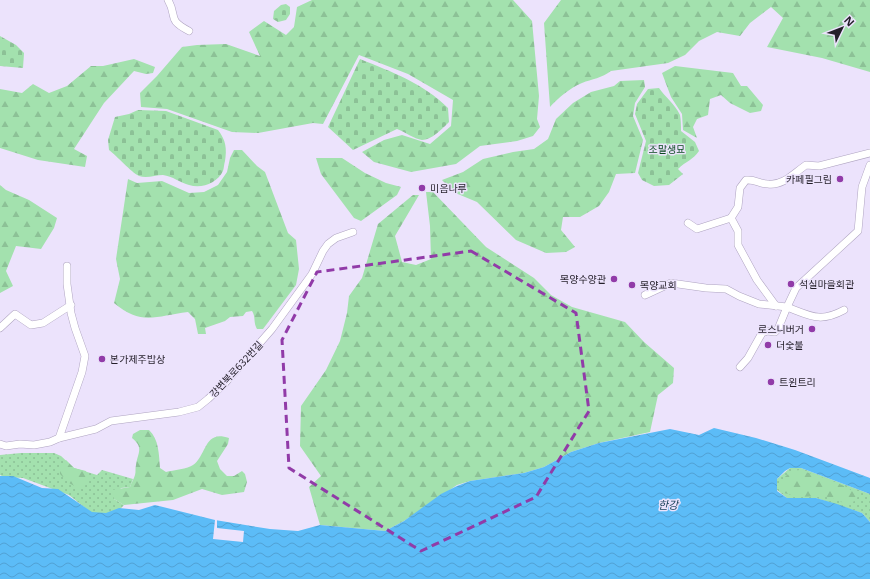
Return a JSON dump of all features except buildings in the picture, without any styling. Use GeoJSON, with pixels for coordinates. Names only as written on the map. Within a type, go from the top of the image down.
{"type":"FeatureCollection","features":[{"type":"Feature","properties":{"kind":"street"},"geometry":{"type":"LineString","coordinates":[[168,0],[172,18],[178,26],[189,31]]}},
{"type":"Feature","properties":{"kind":"street"},"geometry":{"type":"LineString","coordinates":[[688,223],[697,229],[731,218],[738,207],[740,188],[746,180],[754,179],[766,184],[777,184],[806,164],[819,166],[870,153]]}},
{"type":"Feature","properties":{"kind":"street"},"geometry":{"type":"LineString","coordinates":[[740,367],[748,358],[762,333],[768,331],[775,332],[778,329],[796,288],[858,231],[862,187],[870,165]]}},
{"type":"Feature","properties":{"kind":"street"},"geometry":{"type":"LineString","coordinates":[[731,218],[738,231],[738,245],[757,280],[776,306]]}},
{"type":"Feature","properties":{"kind":"street","name":"강변북로632번길"},"geometry":{"type":"LineString","coordinates":[[0,444],[6,446],[20,444],[34,445],[96,429],[111,421],[180,412],[198,407],[225,383],[272,329],[309,279],[328,244],[336,238],[354,232]]}},
{"type":"Feature","properties":{"kind":"street"},"geometry":{"type":"LineString","coordinates":[[59,438],[82,372],[85,356],[71,313],[67,284],[68,266]]}},
{"type":"Feature","properties":{"kind":"street"},"geometry":{"type":"LineString","coordinates":[[645,295],[670,283],[726,289],[759,304],[787,307],[819,318],[833,316],[844,310]]}},
{"type":"Feature","properties":{"kind":"street"},"geometry":{"type":"LineString","coordinates":[[0,328],[15,314],[31,325],[43,323],[71,305]]}},
{"type":"Feature","properties":{"kind":"highlighted area"},"geometry":{"type":"Polygon","coordinates":[[[471,251],[576,313],[589,411],[536,497],[421,551],[289,468],[282,340],[317,272],[471,251]]]}},
{"type":"Feature","properties":{"kind":"green space"},"geometry":{"type":"Polygon","coordinates":[[[312,0],[513,0],[532,21],[539,96],[537,119],[540,127],[533,136],[517,141],[480,146],[456,164],[411,172],[374,162],[362,152],[384,140],[402,135],[430,144],[451,126],[453,100],[408,74],[359,55],[323,124],[313,123],[258,133],[232,132],[167,109],[141,107],[140,93],[182,47],[226,44],[260,56],[249,32],[264,21],[286,35],[294,27],[297,7],[312,0]]]}},
{"type":"Feature","properties":{"kind":"green space"},"geometry":{"type":"Polygon","coordinates":[[[561,0],[870,0],[870,72],[822,58],[767,47],[783,18],[771,7],[750,23],[740,36],[717,32],[699,41],[685,55],[668,63],[611,71],[573,88],[560,97],[550,107],[544,23],[561,0]]]}},
{"type":"Feature","properties":{"kind":"green space"},"geometry":{"type":"Polygon","coordinates":[[[286,4],[290,7],[290,14],[286,20],[278,22],[273,19],[274,11],[281,5],[286,4]]]}},
{"type":"Feature","properties":{"kind":"green space"},"geometry":{"type":"Polygon","coordinates":[[[0,36],[16,45],[24,53],[23,68],[0,66],[0,36]]]}},
{"type":"Feature","properties":{"kind":"green space"},"geometry":{"type":"Polygon","coordinates":[[[134,59],[155,67],[153,73],[146,74],[134,71],[104,103],[74,149],[87,156],[85,167],[38,160],[0,148],[0,89],[22,93],[33,84],[49,93],[67,86],[91,66],[103,66],[134,59]]]}},
{"type":"Feature","properties":{"kind":"green space"},"geometry":{"type":"Polygon","coordinates":[[[360,59],[407,79],[438,99],[448,108],[449,122],[430,138],[422,140],[397,129],[353,150],[328,127],[360,59]]]}},
{"type":"Feature","properties":{"kind":"green space"},"geometry":{"type":"Polygon","coordinates":[[[675,66],[733,73],[741,86],[747,86],[763,105],[761,111],[750,113],[730,103],[721,95],[710,99],[708,115],[697,119],[693,127],[697,138],[683,130],[682,114],[671,97],[662,73],[675,66]]]}},
{"type":"Feature","properties":{"kind":"green space"},"geometry":{"type":"Polygon","coordinates":[[[644,80],[645,87],[635,103],[633,116],[643,140],[635,173],[616,174],[609,192],[599,206],[580,217],[563,217],[561,230],[575,247],[566,252],[546,253],[516,240],[477,202],[453,192],[442,180],[463,172],[483,159],[534,149],[548,139],[556,119],[573,103],[591,92],[614,86],[620,81],[644,80]]]}},
{"type":"Feature","properties":{"kind":"green space","name":"조말생묘"},"geometry":{"type":"Polygon","coordinates":[[[659,88],[680,115],[681,131],[695,142],[699,151],[678,169],[683,174],[669,185],[654,186],[642,180],[638,173],[646,141],[635,114],[637,104],[648,89],[659,88]]]}},
{"type":"Feature","properties":{"kind":"green space"},"geometry":{"type":"Polygon","coordinates":[[[138,110],[166,111],[218,130],[223,137],[226,157],[224,169],[217,179],[209,184],[194,186],[163,175],[142,177],[132,171],[109,150],[108,140],[115,117],[129,114],[138,110]]]}},
{"type":"Feature","properties":{"kind":"green space"},"geometry":{"type":"Polygon","coordinates":[[[234,150],[242,150],[265,172],[288,233],[296,240],[299,269],[296,285],[263,329],[257,329],[252,311],[246,312],[243,316],[230,317],[225,321],[205,328],[206,334],[198,334],[195,319],[188,312],[149,318],[132,315],[114,303],[120,279],[116,259],[128,179],[137,183],[162,181],[189,193],[204,192],[218,185],[227,172],[230,158],[234,150]]]}},
{"type":"Feature","properties":{"kind":"green space"},"geometry":{"type":"Polygon","coordinates":[[[316,158],[342,158],[365,173],[386,183],[401,187],[397,195],[361,221],[354,218],[321,174],[316,158]]]}},
{"type":"Feature","properties":{"kind":"green space"},"geometry":{"type":"Polygon","coordinates":[[[0,185],[6,190],[29,200],[57,218],[54,228],[41,249],[16,246],[6,271],[13,286],[0,293],[0,185]]]}},
{"type":"Feature","properties":{"kind":"green space"},"geometry":{"type":"Polygon","coordinates":[[[426,192],[433,192],[486,247],[534,278],[551,295],[572,307],[625,322],[644,342],[674,368],[673,383],[658,395],[650,432],[599,443],[571,452],[544,467],[524,473],[470,481],[457,485],[404,521],[385,531],[320,525],[309,487],[321,476],[300,446],[301,406],[326,370],[340,341],[347,313],[349,296],[362,278],[378,224],[413,195],[419,195],[395,236],[402,262],[416,265],[431,259],[430,226],[426,192]]]}},
{"type":"Feature","properties":{"kind":"green space"},"geometry":{"type":"Polygon","coordinates":[[[140,430],[149,430],[155,438],[158,448],[160,468],[166,472],[193,465],[198,461],[210,440],[215,437],[221,436],[229,438],[228,444],[217,461],[220,469],[227,476],[234,476],[242,471],[245,474],[247,482],[244,492],[222,495],[202,489],[173,500],[124,505],[114,499],[112,490],[130,487],[135,475],[139,450],[136,441],[132,438],[133,434],[140,430]]]}},
{"type":"Feature","properties":{"kind":"green space"},"geometry":{"type":"Polygon","coordinates":[[[21,453],[54,453],[61,456],[74,468],[97,475],[102,470],[133,479],[130,487],[121,488],[114,499],[124,505],[114,516],[93,514],[69,495],[23,478],[4,477],[0,475],[0,455],[21,453]]]}},
{"type":"Feature","properties":{"kind":"green space"},"geometry":{"type":"Polygon","coordinates":[[[66,460],[74,468],[86,471],[89,480],[84,487],[78,488],[69,483],[60,474],[61,466],[66,460]]]}},
{"type":"Feature","properties":{"kind":"green space"},"geometry":{"type":"Polygon","coordinates":[[[790,468],[801,468],[870,494],[870,522],[862,513],[816,498],[787,498],[777,490],[777,479],[790,468]]]}},
{"type":"Feature","properties":{"kind":"green space"},"geometry":{"type":"Polygon","coordinates":[[[800,470],[847,487],[858,496],[855,501],[846,504],[829,497],[799,497],[784,493],[779,485],[781,482],[790,473],[800,470]]]}},
{"type":"Feature","properties":{"kind":"water","name":"한강"},"geometry":{"type":"Polygon","coordinates":[[[714,428],[756,438],[795,450],[870,478],[870,494],[801,468],[790,468],[777,479],[777,491],[787,498],[816,498],[862,513],[870,522],[870,579],[0,579],[0,476],[13,476],[42,488],[58,489],[92,512],[106,513],[119,508],[139,510],[155,505],[215,520],[270,529],[298,531],[320,525],[385,531],[404,521],[441,494],[470,481],[524,473],[544,467],[571,452],[599,443],[670,429],[699,435],[714,428]]]}},
{"type":"Feature","properties":{"kind":"pier"},"geometry":{"type":"Polygon","coordinates":[[[215,520],[217,520],[217,528],[244,531],[243,542],[213,539],[215,520]]]}},
{"type":"Feature","properties":{"kind":"place","name":"카페필그림"},"geometry":{"type":"Point","coordinates":[840,179]}},
{"type":"Feature","properties":{"kind":"place","name":"미음나루"},"geometry":{"type":"Point","coordinates":[422,188]}},
{"type":"Feature","properties":{"kind":"place","name":"목양수양관"},"geometry":{"type":"Point","coordinates":[614,279]}},
{"type":"Feature","properties":{"kind":"place","name":"석실마을회관"},"geometry":{"type":"Point","coordinates":[791,284]}},
{"type":"Feature","properties":{"kind":"place","name":"목양교회"},"geometry":{"type":"Point","coordinates":[632,285]}},
{"type":"Feature","properties":{"kind":"place","name":"로스니버거"},"geometry":{"type":"Point","coordinates":[812,329]}},
{"type":"Feature","properties":{"kind":"place","name":"더숯불"},"geometry":{"type":"Point","coordinates":[768,345]}},
{"type":"Feature","properties":{"kind":"place","name":"본가제주밥상"},"geometry":{"type":"Point","coordinates":[102,359]}},
{"type":"Feature","properties":{"kind":"place","name":"트윈트리"},"geometry":{"type":"Point","coordinates":[771,382]}}]}
